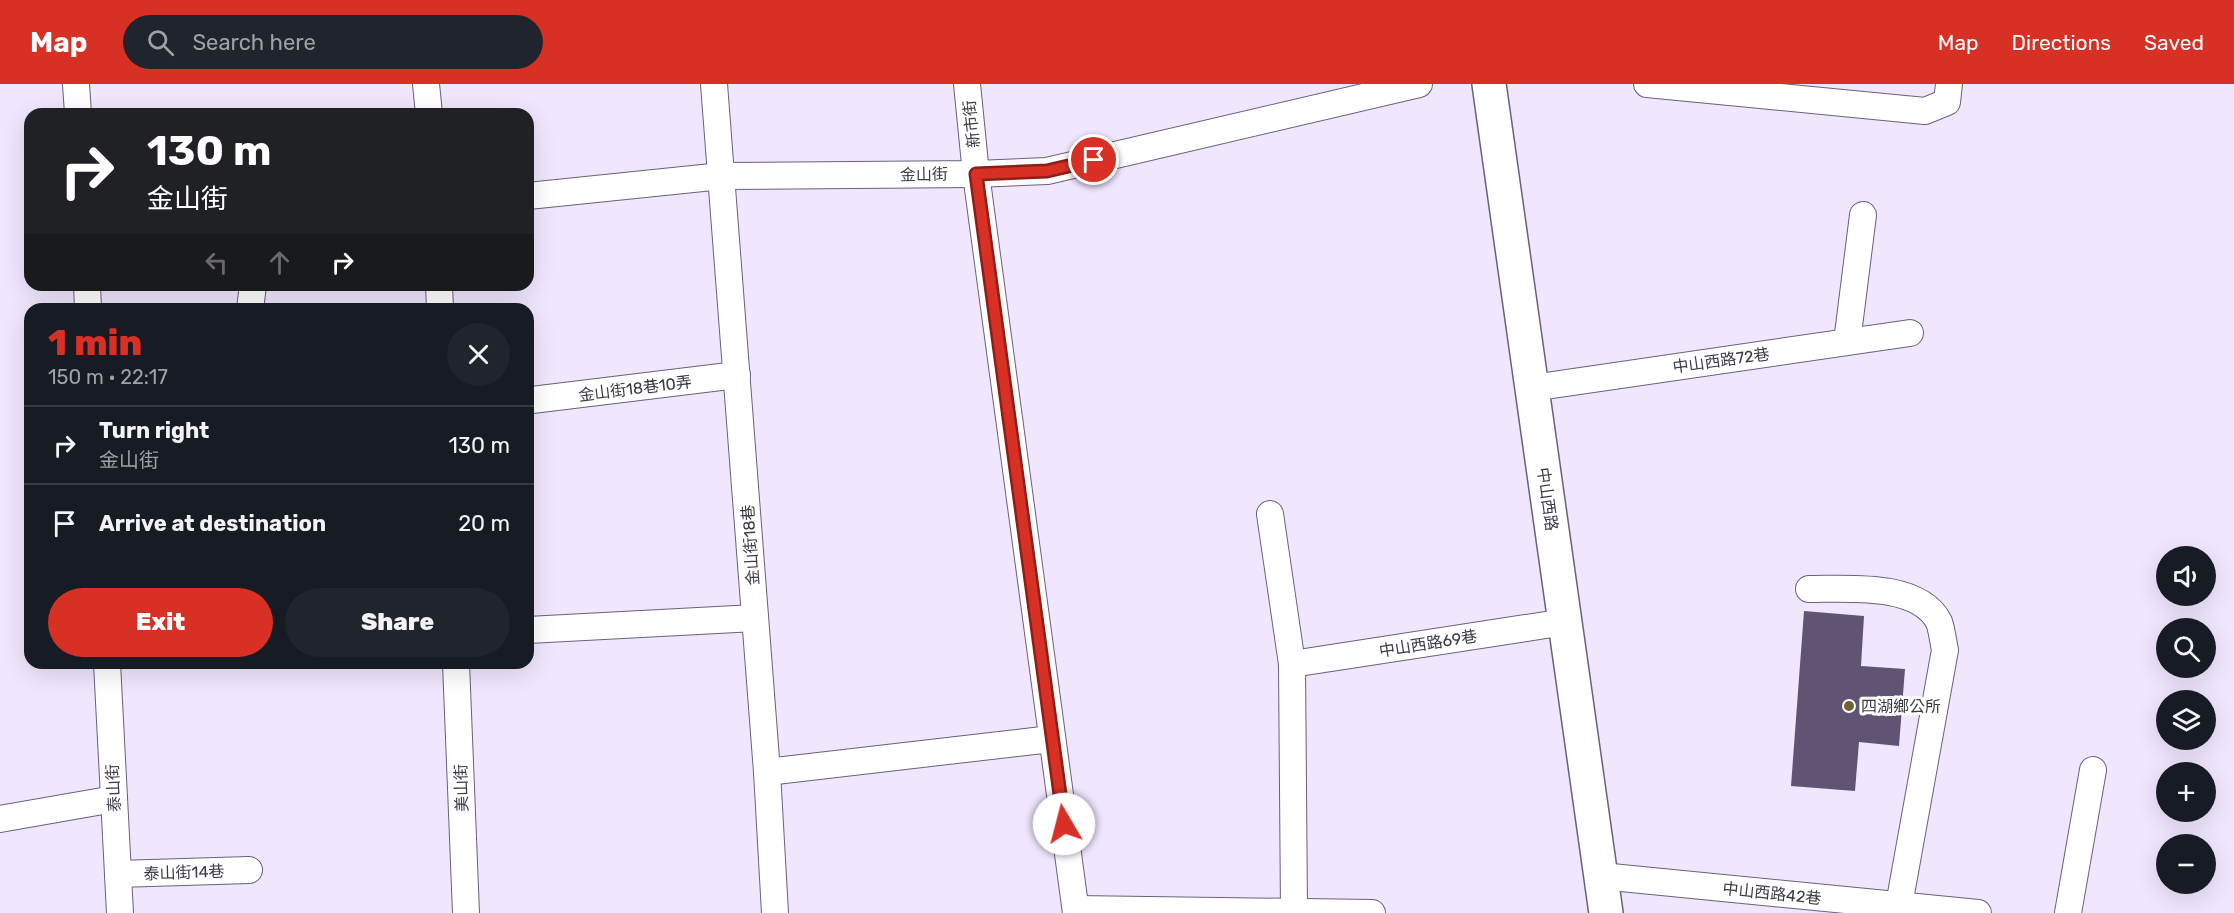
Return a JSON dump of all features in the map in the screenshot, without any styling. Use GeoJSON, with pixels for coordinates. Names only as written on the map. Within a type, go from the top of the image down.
{"type":"FeatureCollection","features":[{"type":"Feature","properties":{"kind":"main road","name":"中山西路"},"geometry":{"type":"LineString","coordinates":[[1489,84],[1606,913]]}},
{"type":"Feature","properties":{"kind":"street"},"geometry":{"type":"LineString","coordinates":[[76,84],[78,108]]}},
{"type":"Feature","properties":{"kind":"street"},"geometry":{"type":"LineString","coordinates":[[426,84],[428,108]]}},
{"type":"Feature","properties":{"kind":"street","name":"金山街18巷"},"geometry":{"type":"LineString","coordinates":[[714,84],[767,772],[775,913]]}},
{"type":"Feature","properties":{"kind":"street","name":"新市街"},"geometry":{"type":"LineString","coordinates":[[968,84],[976,174],[1076,911]]}},
{"type":"Feature","properties":{"kind":"street","name":"金山街"},"geometry":{"type":"LineString","coordinates":[[534,195],[722,176],[976,174],[1047,171],[1419,84]]}},
{"type":"Feature","properties":{"kind":"street"},"geometry":{"type":"LineString","coordinates":[[1647,84],[1925,111],[1947,102],[1949,84]]}},
{"type":"Feature","properties":{"kind":"street"},"geometry":{"type":"LineString","coordinates":[[1847,342],[1863,215]]}},
{"type":"Feature","properties":{"kind":"street","name":"中山西路72巷"},"geometry":{"type":"LineString","coordinates":[[1532,388],[1910,333]]}},
{"type":"Feature","properties":{"kind":"street","name":"金山街18巷10弄"},"geometry":{"type":"LineString","coordinates":[[534,400],[737,375]]}},
{"type":"Feature","properties":{"kind":"street"},"geometry":{"type":"LineString","coordinates":[[1270,514],[1292,664],[1294,911]]}},
{"type":"Feature","properties":{"kind":"street"},"geometry":{"type":"LineString","coordinates":[[1809,589],[1878,590],[1915,598],[1938,621],[1946,650],[1899,905]]}},
{"type":"Feature","properties":{"kind":"street"},"geometry":{"type":"LineString","coordinates":[[534,630],[755,618]]}},
{"type":"Feature","properties":{"kind":"street","name":"中山西路69巷"},"geometry":{"type":"LineString","coordinates":[[1292,664],[1565,622]]}},
{"type":"Feature","properties":{"kind":"street","name":"泰山街"},"geometry":{"type":"LineString","coordinates":[[107,669],[120,913]]}},
{"type":"Feature","properties":{"kind":"street","name":"美山街"},"geometry":{"type":"LineString","coordinates":[[456,669],[466,913]]}},
{"type":"Feature","properties":{"kind":"street"},"geometry":{"type":"LineString","coordinates":[[767,772],[1051,739]]}},
{"type":"Feature","properties":{"kind":"street"},"geometry":{"type":"LineString","coordinates":[[2068,913],[2093,770]]}},
{"type":"Feature","properties":{"kind":"street"},"geometry":{"type":"LineString","coordinates":[[0,819],[114,799]]}},
{"type":"Feature","properties":{"kind":"street","name":"泰山街14巷"},"geometry":{"type":"LineString","coordinates":[[118,874],[249,870]]}},
{"type":"Feature","properties":{"kind":"street","name":"中山西路42巷"},"geometry":{"type":"LineString","coordinates":[[1601,876],[1978,913]]}},
{"type":"Feature","properties":{"kind":"street"},"geometry":{"type":"LineString","coordinates":[[1076,911],[1372,913]]}},
{"type":"Feature","properties":{"kind":"building","name":"四湖鄉公所"},"geometry":{"type":"Polygon","coordinates":[[[1804,611],[1864,616],[1861,666],[1905,669],[1899,746],[1859,742],[1855,791],[1791,786],[1804,611]]]}},
{"type":"Feature","properties":{"kind":"place","name":"四湖鄉公所"},"geometry":{"type":"Point","coordinates":[1849,706]}},
{"type":"Feature","properties":{"kind":"route"},"geometry":{"type":"LineString","coordinates":[[1064,824],[976,174],[1047,171],[1094,160]]}}]}
